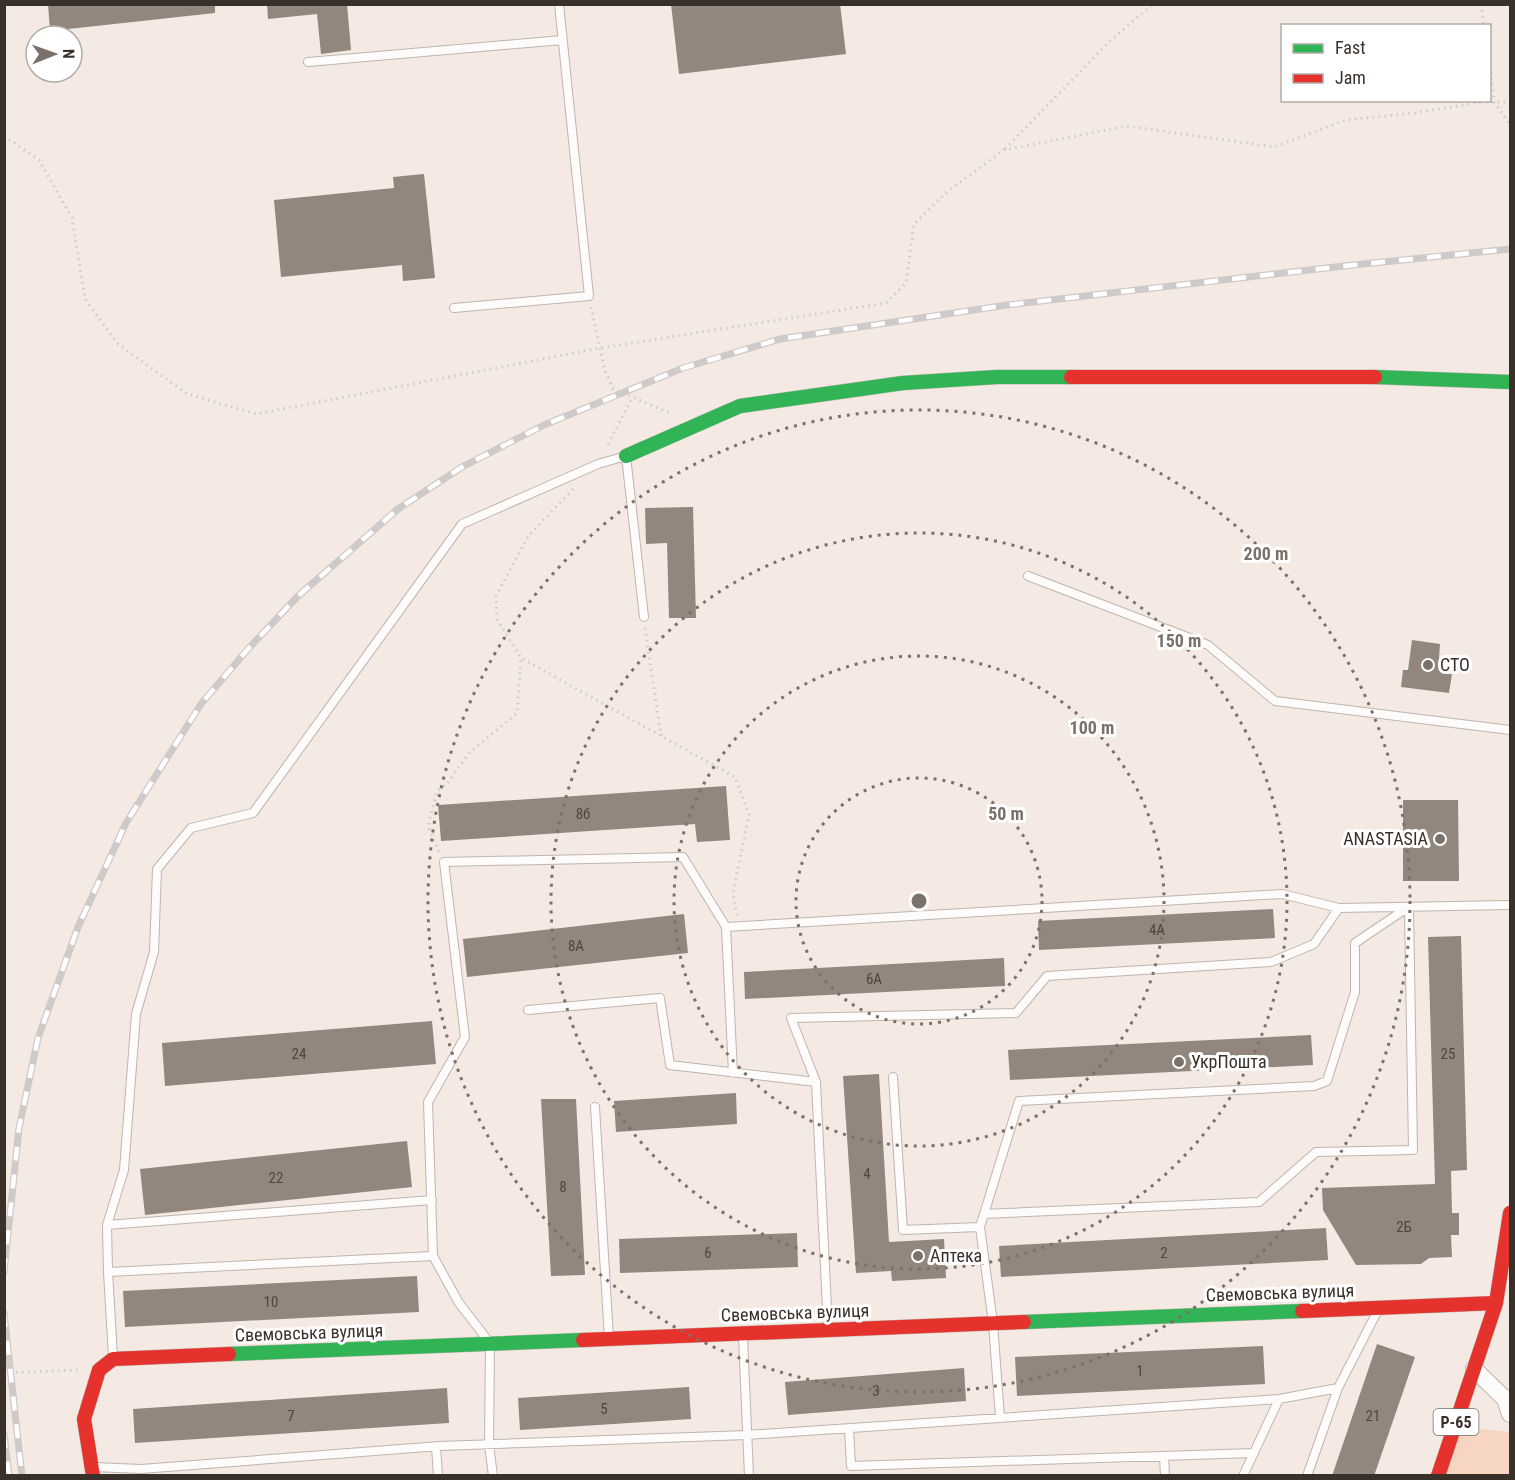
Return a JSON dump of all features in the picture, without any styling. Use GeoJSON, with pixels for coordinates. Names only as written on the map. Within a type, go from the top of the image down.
{"type":"FeatureCollection","features":[{"type":"Feature","properties":{"kind":"street"},"geometry":{"type":"LineString","coordinates":[[626,456],[740,406],[903,383],[997,377],[1385,376],[1510,382]]}},
{"type":"Feature","properties":{"kind":"street","name":"Р-65"},"geometry":{"type":"LineString","coordinates":[[1438,1476],[1496,1303],[1510,1214]]}},
{"type":"Feature","properties":{"kind":"street","name":"Свемовська вулиця"},"geometry":{"type":"LineString","coordinates":[[113,1359],[1496,1303]]}},
{"type":"Feature","properties":{"kind":"street"},"geometry":{"type":"LineString","coordinates":[[93,1471],[84,1419],[99,1370],[113,1359]]}},
{"type":"Feature","properties":{"kind":"street"},"geometry":{"type":"LineString","coordinates":[[1474,1369],[1509,1402]]}},
{"type":"Feature","properties":{"kind":"lane"},"geometry":{"type":"LineString","coordinates":[[454,308],[589,296],[559,4]]}},
{"type":"Feature","properties":{"kind":"lane"},"geometry":{"type":"LineString","coordinates":[[308,62],[562,40]]}},
{"type":"Feature","properties":{"kind":"lane"},"geometry":{"type":"LineString","coordinates":[[113,1359],[107,1225],[124,1170],[136,1014],[154,952],[157,869],[190,828],[253,813],[462,524],[598,464],[626,456],[644,617]]}},
{"type":"Feature","properties":{"kind":"lane"},"geometry":{"type":"LineString","coordinates":[[1028,576],[1208,645],[1275,701],[1510,730]]}},
{"type":"Feature","properties":{"kind":"lane"},"geometry":{"type":"LineString","coordinates":[[493,1476],[489,1445],[490,1343],[459,1303],[433,1256],[428,1102],[465,1037],[444,862],[683,857],[726,927],[733,1073]]}},
{"type":"Feature","properties":{"kind":"lane"},"geometry":{"type":"LineString","coordinates":[[726,927],[1282,894],[1339,908],[1510,905]]}},
{"type":"Feature","properties":{"kind":"lane"},"geometry":{"type":"LineString","coordinates":[[1000,1418],[993,1323],[980,1227],[1018,1101],[1314,1086],[1327,1081],[1355,992],[1355,943],[1408,907]]}},
{"type":"Feature","properties":{"kind":"lane"},"geometry":{"type":"LineString","coordinates":[[984,1214],[1259,1202],[1316,1152],[1413,1150],[1408,907]]}},
{"type":"Feature","properties":{"kind":"lane"},"geometry":{"type":"LineString","coordinates":[[828,1330],[816,1082],[791,1018],[1016,1013],[1047,976],[1270,962],[1314,944],[1339,908]]}},
{"type":"Feature","properties":{"kind":"lane"},"geometry":{"type":"LineString","coordinates":[[528,1010],[660,998],[670,1065],[816,1082]]}},
{"type":"Feature","properties":{"kind":"lane"},"geometry":{"type":"LineString","coordinates":[[893,1077],[903,1230],[980,1227]]}},
{"type":"Feature","properties":{"kind":"lane"},"geometry":{"type":"LineString","coordinates":[[595,1107],[609,1339]]}},
{"type":"Feature","properties":{"kind":"lane"},"geometry":{"type":"LineString","coordinates":[[107,1225],[432,1200]]}},
{"type":"Feature","properties":{"kind":"lane"},"geometry":{"type":"LineString","coordinates":[[108,1272],[433,1256]]}},
{"type":"Feature","properties":{"kind":"lane"},"geometry":{"type":"LineString","coordinates":[[1307,1476],[1338,1388],[1380,1307]]}},
{"type":"Feature","properties":{"kind":"lane"},"geometry":{"type":"LineString","coordinates":[[743,1333],[749,1476]]}},
{"type":"Feature","properties":{"kind":"lane"},"geometry":{"type":"LineString","coordinates":[[93,1471],[436,1447],[747,1435],[1279,1399],[1338,1388]]}},
{"type":"Feature","properties":{"kind":"lane"},"geometry":{"type":"LineString","coordinates":[[1243,1476],[1279,1399]]}},
{"type":"Feature","properties":{"kind":"lane"},"geometry":{"type":"LineString","coordinates":[[849,1428],[851,1466],[1254,1453]]}},
{"type":"Feature","properties":{"kind":"lane"},"geometry":{"type":"LineString","coordinates":[[436,1447],[438,1476]]}},
{"type":"Feature","properties":{"kind":"lane"},"geometry":{"type":"LineString","coordinates":[[1164,1456],[1165,1476]]}},
{"type":"Feature","properties":{"kind":"path"},"geometry":{"type":"LineString","coordinates":[[4,136],[39,160],[72,218],[85,299],[118,344],[187,394],[256,414],[600,348],[886,303],[906,283],[914,224],[948,191],[1004,150],[1111,40],[1153,4]]}},
{"type":"Feature","properties":{"kind":"path"},"geometry":{"type":"LineString","coordinates":[[1481,4],[1484,24]]}},
{"type":"Feature","properties":{"kind":"path"},"geometry":{"type":"LineString","coordinates":[[1491,75],[1494,102],[1510,124]]}},
{"type":"Feature","properties":{"kind":"path"},"geometry":{"type":"LineString","coordinates":[[1004,150],[1127,126],[1274,147],[1346,120],[1415,113],[1481,102],[1510,102]]}},
{"type":"Feature","properties":{"kind":"path"},"geometry":{"type":"LineString","coordinates":[[589,296],[605,371],[613,389],[699,424]]}},
{"type":"Feature","properties":{"kind":"path"},"geometry":{"type":"LineString","coordinates":[[598,464],[632,398]]}},
{"type":"Feature","properties":{"kind":"path"},"geometry":{"type":"LineString","coordinates":[[575,488],[529,535],[496,596],[497,619],[521,658],[735,777],[750,815],[733,893],[739,927]]}},
{"type":"Feature","properties":{"kind":"path"},"geometry":{"type":"LineString","coordinates":[[644,617],[661,736]]}},
{"type":"Feature","properties":{"kind":"path"},"geometry":{"type":"LineString","coordinates":[[444,862],[428,826],[437,791],[447,784],[469,753],[517,713],[521,658]]}},
{"type":"Feature","properties":{"kind":"path"},"geometry":{"type":"LineString","coordinates":[[4,1373],[99,1370]]}},
{"type":"Feature","properties":{"kind":"path"},"geometry":{"type":"LineString","coordinates":[[4,1474],[12,1476]]}},
{"type":"Feature","properties":{"kind":"shaded area"},"geometry":{"type":"Polygon","coordinates":[[[1461,1427],[1510,1432],[1510,1475],[1445,1476],[1461,1427]]]}},
{"type":"Feature","properties":{"kind":"building"},"geometry":{"type":"Polygon","coordinates":[[[48,4],[215,4],[215,13],[84,27],[84,24],[49,24],[48,4]]]}},
{"type":"Feature","properties":{"kind":"building"},"geometry":{"type":"Polygon","coordinates":[[[267,4],[347,4],[351,50],[321,54],[317,14],[268,19],[267,4]]]}},
{"type":"Feature","properties":{"kind":"building"},"geometry":{"type":"Polygon","coordinates":[[[671,4],[840,4],[846,54],[679,74],[671,4]]]}},
{"type":"Feature","properties":{"kind":"building"},"geometry":{"type":"Polygon","coordinates":[[[424,174],[435,278],[403,281],[402,265],[281,277],[274,200],[394,188],[393,177],[424,174]]]}},
{"type":"Feature","properties":{"kind":"building"},"geometry":{"type":"Polygon","coordinates":[[[693,507],[696,618],[669,618],[667,543],[646,544],[645,508],[693,507]]]}},
{"type":"Feature","properties":{"kind":"building","name":"СТО"},"geometry":{"type":"Polygon","coordinates":[[[1412,640],[1440,644],[1439,659],[1448,660],[1447,674],[1452,674],[1449,693],[1401,687],[1403,670],[1408,670],[1412,640]]]}},
{"type":"Feature","properties":{"kind":"building"},"geometry":{"type":"Polygon","coordinates":[[[726,786],[730,840],[697,842],[695,824],[441,841],[438,805],[726,786]]]}},
{"type":"Feature","properties":{"kind":"building"},"geometry":{"type":"Polygon","coordinates":[[[1403,800],[1458,800],[1459,881],[1403,881],[1403,800]]]}},
{"type":"Feature","properties":{"kind":"building"},"geometry":{"type":"Polygon","coordinates":[[[1273,909],[1275,938],[1039,950],[1038,921],[1273,909]]]}},
{"type":"Feature","properties":{"kind":"building"},"geometry":{"type":"Polygon","coordinates":[[[684,914],[688,953],[467,977],[463,939],[684,914]]]}},
{"type":"Feature","properties":{"kind":"building"},"geometry":{"type":"Polygon","coordinates":[[[1461,936],[1467,1170],[1451,1171],[1452,1213],[1459,1213],[1459,1235],[1451,1235],[1452,1257],[1429,1258],[1421,1264],[1356,1265],[1323,1210],[1322,1188],[1435,1184],[1428,937],[1461,936]]]}},
{"type":"Feature","properties":{"kind":"building"},"geometry":{"type":"Polygon","coordinates":[[[1004,958],[1005,986],[745,999],[744,972],[1004,958]]]}},
{"type":"Feature","properties":{"kind":"building"},"geometry":{"type":"Polygon","coordinates":[[[432,1021],[436,1064],[165,1086],[162,1043],[432,1021]]]}},
{"type":"Feature","properties":{"kind":"building"},"geometry":{"type":"Polygon","coordinates":[[[1311,1035],[1313,1065],[1010,1080],[1008,1050],[1311,1035]]]}},
{"type":"Feature","properties":{"kind":"building"},"geometry":{"type":"Polygon","coordinates":[[[879,1074],[889,1242],[944,1239],[946,1278],[892,1281],[891,1271],[856,1273],[843,1076],[879,1074]]]}},
{"type":"Feature","properties":{"kind":"building"},"geometry":{"type":"Polygon","coordinates":[[[736,1093],[737,1124],[616,1132],[614,1101],[736,1093]]]}},
{"type":"Feature","properties":{"kind":"building"},"geometry":{"type":"Polygon","coordinates":[[[541,1099],[576,1099],[585,1275],[551,1276],[541,1099]]]}},
{"type":"Feature","properties":{"kind":"building"},"geometry":{"type":"Polygon","coordinates":[[[407,1141],[412,1187],[145,1215],[140,1169],[407,1141]]]}},
{"type":"Feature","properties":{"kind":"building"},"geometry":{"type":"Polygon","coordinates":[[[1326,1228],[1328,1260],[1001,1277],[999,1246],[1326,1228]]]}},
{"type":"Feature","properties":{"kind":"building"},"geometry":{"type":"Polygon","coordinates":[[[797,1233],[798,1267],[620,1273],[619,1239],[797,1233]]]}},
{"type":"Feature","properties":{"kind":"building"},"geometry":{"type":"Polygon","coordinates":[[[417,1276],[419,1312],[125,1327],[123,1291],[417,1276]]]}},
{"type":"Feature","properties":{"kind":"building"},"geometry":{"type":"Polygon","coordinates":[[[1377,1344],[1415,1357],[1374,1476],[1332,1476],[1377,1344]]]}},
{"type":"Feature","properties":{"kind":"building"},"geometry":{"type":"Polygon","coordinates":[[[1263,1346],[1265,1384],[1017,1396],[1015,1357],[1263,1346]]]}},
{"type":"Feature","properties":{"kind":"building"},"geometry":{"type":"Polygon","coordinates":[[[964,1368],[966,1401],[788,1415],[785,1382],[964,1368]]]}},
{"type":"Feature","properties":{"kind":"building"},"geometry":{"type":"Polygon","coordinates":[[[689,1387],[691,1419],[520,1430],[518,1398],[689,1387]]]}},
{"type":"Feature","properties":{"kind":"building"},"geometry":{"type":"Polygon","coordinates":[[[447,1388],[449,1423],[135,1443],[133,1409],[447,1388]]]}},
{"type":"Feature","properties":{"kind":"railway"},"geometry":{"type":"LineString","coordinates":[[4,1272],[19,1128],[38,1038],[78,927],[126,823],[201,704],[248,649],[298,596],[398,509],[462,467],[544,425],[683,368],[780,339],[1007,305],[1510,249]]}},
{"type":"Feature","properties":{"kind":"railway"},"geometry":{"type":"LineString","coordinates":[[4,1313],[22,1476]]}},
{"type":"Feature","properties":{"kind":"railway"},"geometry":{"type":"LineString","coordinates":[[4,1434],[9,1476]]}},
{"type":"Feature","properties":{"kind":"traffic: fast"},"geometry":{"type":"LineString","coordinates":[[626,456],[740,406],[903,383],[997,377],[1071,377]]}},
{"type":"Feature","properties":{"kind":"traffic: fast"},"geometry":{"type":"LineString","coordinates":[[1375,377],[1510,382]]}},
{"type":"Feature","properties":{"kind":"traffic: fast"},"geometry":{"type":"LineString","coordinates":[[1024,1322],[1302,1311]]}},
{"type":"Feature","properties":{"kind":"traffic: fast"},"geometry":{"type":"LineString","coordinates":[[229,1354],[583,1340]]}},
{"type":"Feature","properties":{"kind":"traffic: jam"},"geometry":{"type":"LineString","coordinates":[[1071,377],[1375,377]]}},
{"type":"Feature","properties":{"kind":"traffic: jam"},"geometry":{"type":"LineString","coordinates":[[1438,1476],[1496,1303],[1510,1213]]}},
{"type":"Feature","properties":{"kind":"traffic: jam"},"geometry":{"type":"LineString","coordinates":[[1302,1311],[1496,1303]]}},
{"type":"Feature","properties":{"kind":"traffic: jam"},"geometry":{"type":"LineString","coordinates":[[583,1340],[1024,1322]]}},
{"type":"Feature","properties":{"kind":"traffic: jam"},"geometry":{"type":"LineString","coordinates":[[93,1476],[84,1419],[99,1370],[113,1359],[229,1354]]}},
{"type":"Feature","properties":{"kind":"place","name":"СТО"},"geometry":{"type":"Point","coordinates":[1428,665]}},
{"type":"Feature","properties":{"kind":"place","name":"ANASTASIA"},"geometry":{"type":"Point","coordinates":[1440,839]}},
{"type":"Feature","properties":{"kind":"place","name":"УкрПошта"},"geometry":{"type":"Point","coordinates":[1179,1062]}},
{"type":"Feature","properties":{"kind":"place","name":"Аптека"},"geometry":{"type":"Point","coordinates":[918,1256]}}]}
